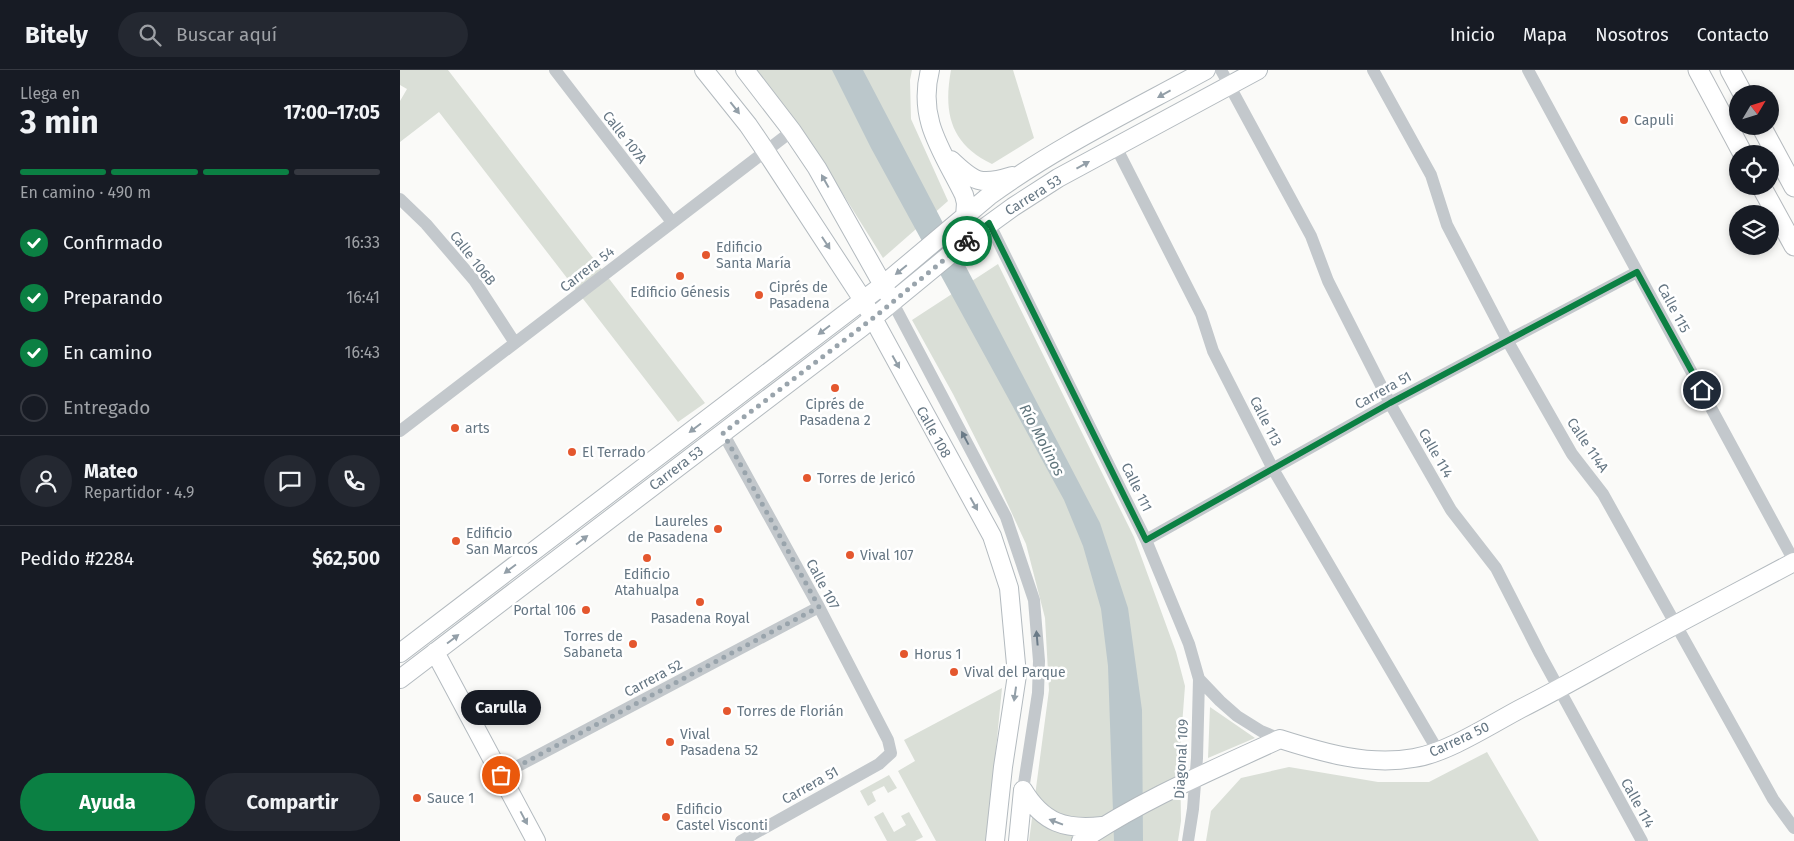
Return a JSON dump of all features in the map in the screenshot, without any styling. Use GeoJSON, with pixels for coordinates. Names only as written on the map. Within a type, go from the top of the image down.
{"type":"FeatureCollection","features":[{"type":"Feature","properties":{"kind":"main road"},"geometry":{"type":"LineString","coordinates":[[1698,70],[1739,145]]}},
{"type":"Feature","properties":{"kind":"main road"},"geometry":{"type":"LineString","coordinates":[[1733,71],[1739,85]]}},
{"type":"Feature","properties":{"kind":"main road"},"geometry":{"type":"LineString","coordinates":[[1766,135],[1794,187]]}},
{"type":"Feature","properties":{"kind":"main road"},"geometry":{"type":"LineString","coordinates":[[1766,195],[1794,246]]}},
{"type":"Feature","properties":{"kind":"street","name":"Calle 107A"},"geometry":{"type":"LineString","coordinates":[[554,70],[672,222]]}},
{"type":"Feature","properties":{"kind":"street","name":"Calle 108"},"geometry":{"type":"LineString","coordinates":[[704,70],[748,125],[863,300],[992,536],[1009,588],[1018,676],[1003,767],[995,841]]}},
{"type":"Feature","properties":{"kind":"street","name":"Calle 108"},"geometry":{"type":"LineString","coordinates":[[745,70],[792,131],[817,168],[893,303],[1006,516],[1034,600],[1039,661],[1038,694],[1023,790],[1018,841]]}},
{"type":"Feature","properties":{"kind":"street"},"geometry":{"type":"LineString","coordinates":[[930,70],[926,86],[926,110],[933,134],[964,195],[966,203],[961,220]]}},
{"type":"Feature","properties":{"kind":"street","name":"Carrera 53"},"geometry":{"type":"LineString","coordinates":[[400,653],[883,285],[989,196],[1071,144],[1206,70]]}},
{"type":"Feature","properties":{"kind":"street","name":"Carrera 53"},"geometry":{"type":"LineString","coordinates":[[400,679],[893,303],[989,223],[1037,190],[1116,147],[1226,78],[1258,70]]}},
{"type":"Feature","properties":{"kind":"street","name":"Calle 114A"},"geometry":{"type":"LineString","coordinates":[[1373,70],[1430,175],[1448,225],[1507,340],[1572,454],[1603,494],[1773,799],[1794,828]]}},
{"type":"Feature","properties":{"kind":"street","name":"Calle 115"},"geometry":{"type":"LineString","coordinates":[[1528,70],[1794,561]]}},
{"type":"Feature","properties":{"kind":"street","name":"Calle 114"},"geometry":{"type":"LineString","coordinates":[[1226,78],[1311,236],[1328,281],[1390,403],[1451,510],[1496,568],[1559,689],[1642,841]]}},
{"type":"Feature","properties":{"kind":"street","name":"Carrera 54"},"geometry":{"type":"LineString","coordinates":[[400,431],[792,131]]}},
{"type":"Feature","properties":{"kind":"street","name":"Calle 113"},"geometry":{"type":"LineString","coordinates":[[1116,147],[1201,314],[1213,351],[1273,470],[1438,751]]}},
{"type":"Feature","properties":{"kind":"street"},"geometry":{"type":"LineString","coordinates":[[945,155],[966,174],[981,182],[998,180],[1024,173]]}},
{"type":"Feature","properties":{"kind":"street","name":"Calle 106B"},"geometry":{"type":"LineString","coordinates":[[400,199],[426,224],[474,280],[515,343]]}},
{"type":"Feature","properties":{"kind":"street","name":"Calle 111"},"geometry":{"type":"LineString","coordinates":[[989,223],[1146,540],[1189,644],[1199,679],[1237,716],[1261,731],[1280,739]]}},
{"type":"Feature","properties":{"kind":"street","name":"Carrera 51"},"geometry":{"type":"LineString","coordinates":[[1146,540],[1390,403],[1637,272]]}},
{"type":"Feature","properties":{"kind":"street","name":"Calle 107"},"geometry":{"type":"LineString","coordinates":[[723,433],[819,607],[888,740],[891,753]]}},
{"type":"Feature","properties":{"kind":"street","name":"Carrera 50"},"geometry":{"type":"LineString","coordinates":[[1280,739],[1338,756],[1363,760],[1415,758],[1438,751],[1559,689],[1794,561]]}},
{"type":"Feature","properties":{"kind":"street","name":"Carrera 52"},"geometry":{"type":"LineString","coordinates":[[501,775],[819,607]]}},
{"type":"Feature","properties":{"kind":"street"},"geometry":{"type":"LineString","coordinates":[[435,652],[536,841]]}},
{"type":"Feature","properties":{"kind":"street","name":"Diagonal 109"},"geometry":{"type":"LineString","coordinates":[[1188,841],[1195,778],[1199,679]]}},
{"type":"Feature","properties":{"kind":"street"},"geometry":{"type":"LineString","coordinates":[[1081,841],[1150,799],[1280,739]]}},
{"type":"Feature","properties":{"kind":"street","name":"Carrera 51"},"geometry":{"type":"LineString","coordinates":[[741,841],[879,764],[891,753]]}},
{"type":"Feature","properties":{"kind":"street"},"geometry":{"type":"LineString","coordinates":[[1023,790],[1030,802],[1044,817],[1058,824],[1086,828],[1107,824]]}},
{"type":"Feature","properties":{"kind":"shaded area"},"geometry":{"type":"Polygon","coordinates":[[[400,70],[448,70],[705,403],[678,422],[439,112],[400,142],[400,101],[407,89],[400,85],[400,70]]]}},
{"type":"Feature","properties":{"kind":"shaded area"},"geometry":{"type":"Polygon","coordinates":[[[756,70],[912,70],[910,80],[911,119],[948,201],[883,258],[806,135],[756,70]]]}},
{"type":"Feature","properties":{"kind":"shaded area"},"geometry":{"type":"Polygon","coordinates":[[[951,70],[1013,70],[1034,138],[992,164],[967,147],[953,126],[950,114],[948,100],[951,70]]]}},
{"type":"Feature","properties":{"kind":"shaded area"},"geometry":{"type":"Polygon","coordinates":[[[998,264],[1134,537],[1176,652],[1185,686],[1180,752],[1181,821],[1178,841],[1029,841],[1049,690],[1045,618],[1026,544],[998,483],[953,394],[912,320],[998,264]]]}},
{"type":"Feature","properties":{"kind":"shaded area"},"geometry":{"type":"Polygon","coordinates":[[[1002,688],[987,841],[936,841],[898,771],[915,761],[904,740],[1002,688]]]}},
{"type":"Feature","properties":{"kind":"shaded area"},"geometry":{"type":"Polygon","coordinates":[[[1210,707],[1255,738],[1208,758],[1210,707]]]}},
{"type":"Feature","properties":{"kind":"shaded area"},"geometry":{"type":"Polygon","coordinates":[[[1487,752],[1539,841],[1206,841],[1211,811],[1241,778],[1289,767],[1378,782],[1429,782],[1487,752]]]}},
{"type":"Feature","properties":{"kind":"shaded area"},"geometry":{"type":"Polygon","coordinates":[[[889,775],[897,788],[888,793],[884,786],[872,792],[876,801],[868,806],[860,791],[889,775]]]}},
{"type":"Feature","properties":{"kind":"shaded area"},"geometry":{"type":"Polygon","coordinates":[[[883,812],[894,832],[906,825],[901,816],[909,812],[923,837],[915,841],[887,841],[874,817],[883,812]]]}},
{"type":"Feature","properties":{"kind":"water","name":"Río Molinos"},"geometry":{"type":"Polygon","coordinates":[[[832,70],[863,70],[1100,523],[1128,608],[1142,710],[1143,841],[1114,841],[1108,666],[1101,609],[1083,546],[1064,500],[871,148],[832,70]]]}},
{"type":"Feature","properties":{"kind":"way so far"},"geometry":{"type":"LineString","coordinates":[[501,775],[819,607],[723,433],[893,303],[967,241]]}},
{"type":"Feature","properties":{"kind":"place","name":"Capuli"},"geometry":{"type":"Point","coordinates":[1624,120]}},
{"type":"Feature","properties":{"kind":"place","name":"Edificio Santa María"},"geometry":{"type":"Point","coordinates":[706,255]}},
{"type":"Feature","properties":{"kind":"place","name":"Edificio Génesis"},"geometry":{"type":"Point","coordinates":[680,276]}},
{"type":"Feature","properties":{"kind":"place","name":"Ciprés de Pasadena"},"geometry":{"type":"Point","coordinates":[759,295]}},
{"type":"Feature","properties":{"kind":"place","name":"Ciprés de Pasadena 2"},"geometry":{"type":"Point","coordinates":[835,388]}},
{"type":"Feature","properties":{"kind":"place","name":"arts"},"geometry":{"type":"Point","coordinates":[455,428]}},
{"type":"Feature","properties":{"kind":"place","name":"El Terrado"},"geometry":{"type":"Point","coordinates":[572,452]}},
{"type":"Feature","properties":{"kind":"place","name":"Torres de Jericó"},"geometry":{"type":"Point","coordinates":[807,478]}},
{"type":"Feature","properties":{"kind":"place","name":"Laureles de Pasadena"},"geometry":{"type":"Point","coordinates":[718,529]}},
{"type":"Feature","properties":{"kind":"place","name":"Edificio San Marcos"},"geometry":{"type":"Point","coordinates":[456,541]}},
{"type":"Feature","properties":{"kind":"place","name":"Vival 107"},"geometry":{"type":"Point","coordinates":[850,555]}},
{"type":"Feature","properties":{"kind":"place","name":"Edificio Atahualpa"},"geometry":{"type":"Point","coordinates":[647,558]}},
{"type":"Feature","properties":{"kind":"place","name":"Pasadena Royal"},"geometry":{"type":"Point","coordinates":[700,602]}},
{"type":"Feature","properties":{"kind":"place","name":"Portal 106"},"geometry":{"type":"Point","coordinates":[586,610]}},
{"type":"Feature","properties":{"kind":"place","name":"Torres de Sabaneta"},"geometry":{"type":"Point","coordinates":[633,644]}},
{"type":"Feature","properties":{"kind":"place","name":"Horus 1"},"geometry":{"type":"Point","coordinates":[904,654]}},
{"type":"Feature","properties":{"kind":"place","name":"Vival del Parque"},"geometry":{"type":"Point","coordinates":[954,672]}},
{"type":"Feature","properties":{"kind":"place","name":"Torres de Florián"},"geometry":{"type":"Point","coordinates":[727,711]}},
{"type":"Feature","properties":{"kind":"place","name":"Vival Pasadena 52"},"geometry":{"type":"Point","coordinates":[670,742]}},
{"type":"Feature","properties":{"kind":"place","name":"Carulla"},"geometry":{"type":"Point","coordinates":[501,775]}},
{"type":"Feature","properties":{"kind":"place","name":"Sauce 1"},"geometry":{"type":"Point","coordinates":[417,798]}},
{"type":"Feature","properties":{"kind":"place","name":"Edificio Castel Visconti"},"geometry":{"type":"Point","coordinates":[666,817]}},
{"type":"Feature","properties":{"kind":"route"},"geometry":{"type":"LineString","coordinates":[[967,241],[989,223],[1146,540],[1390,403],[1637,272],[1702,390]]}}]}
